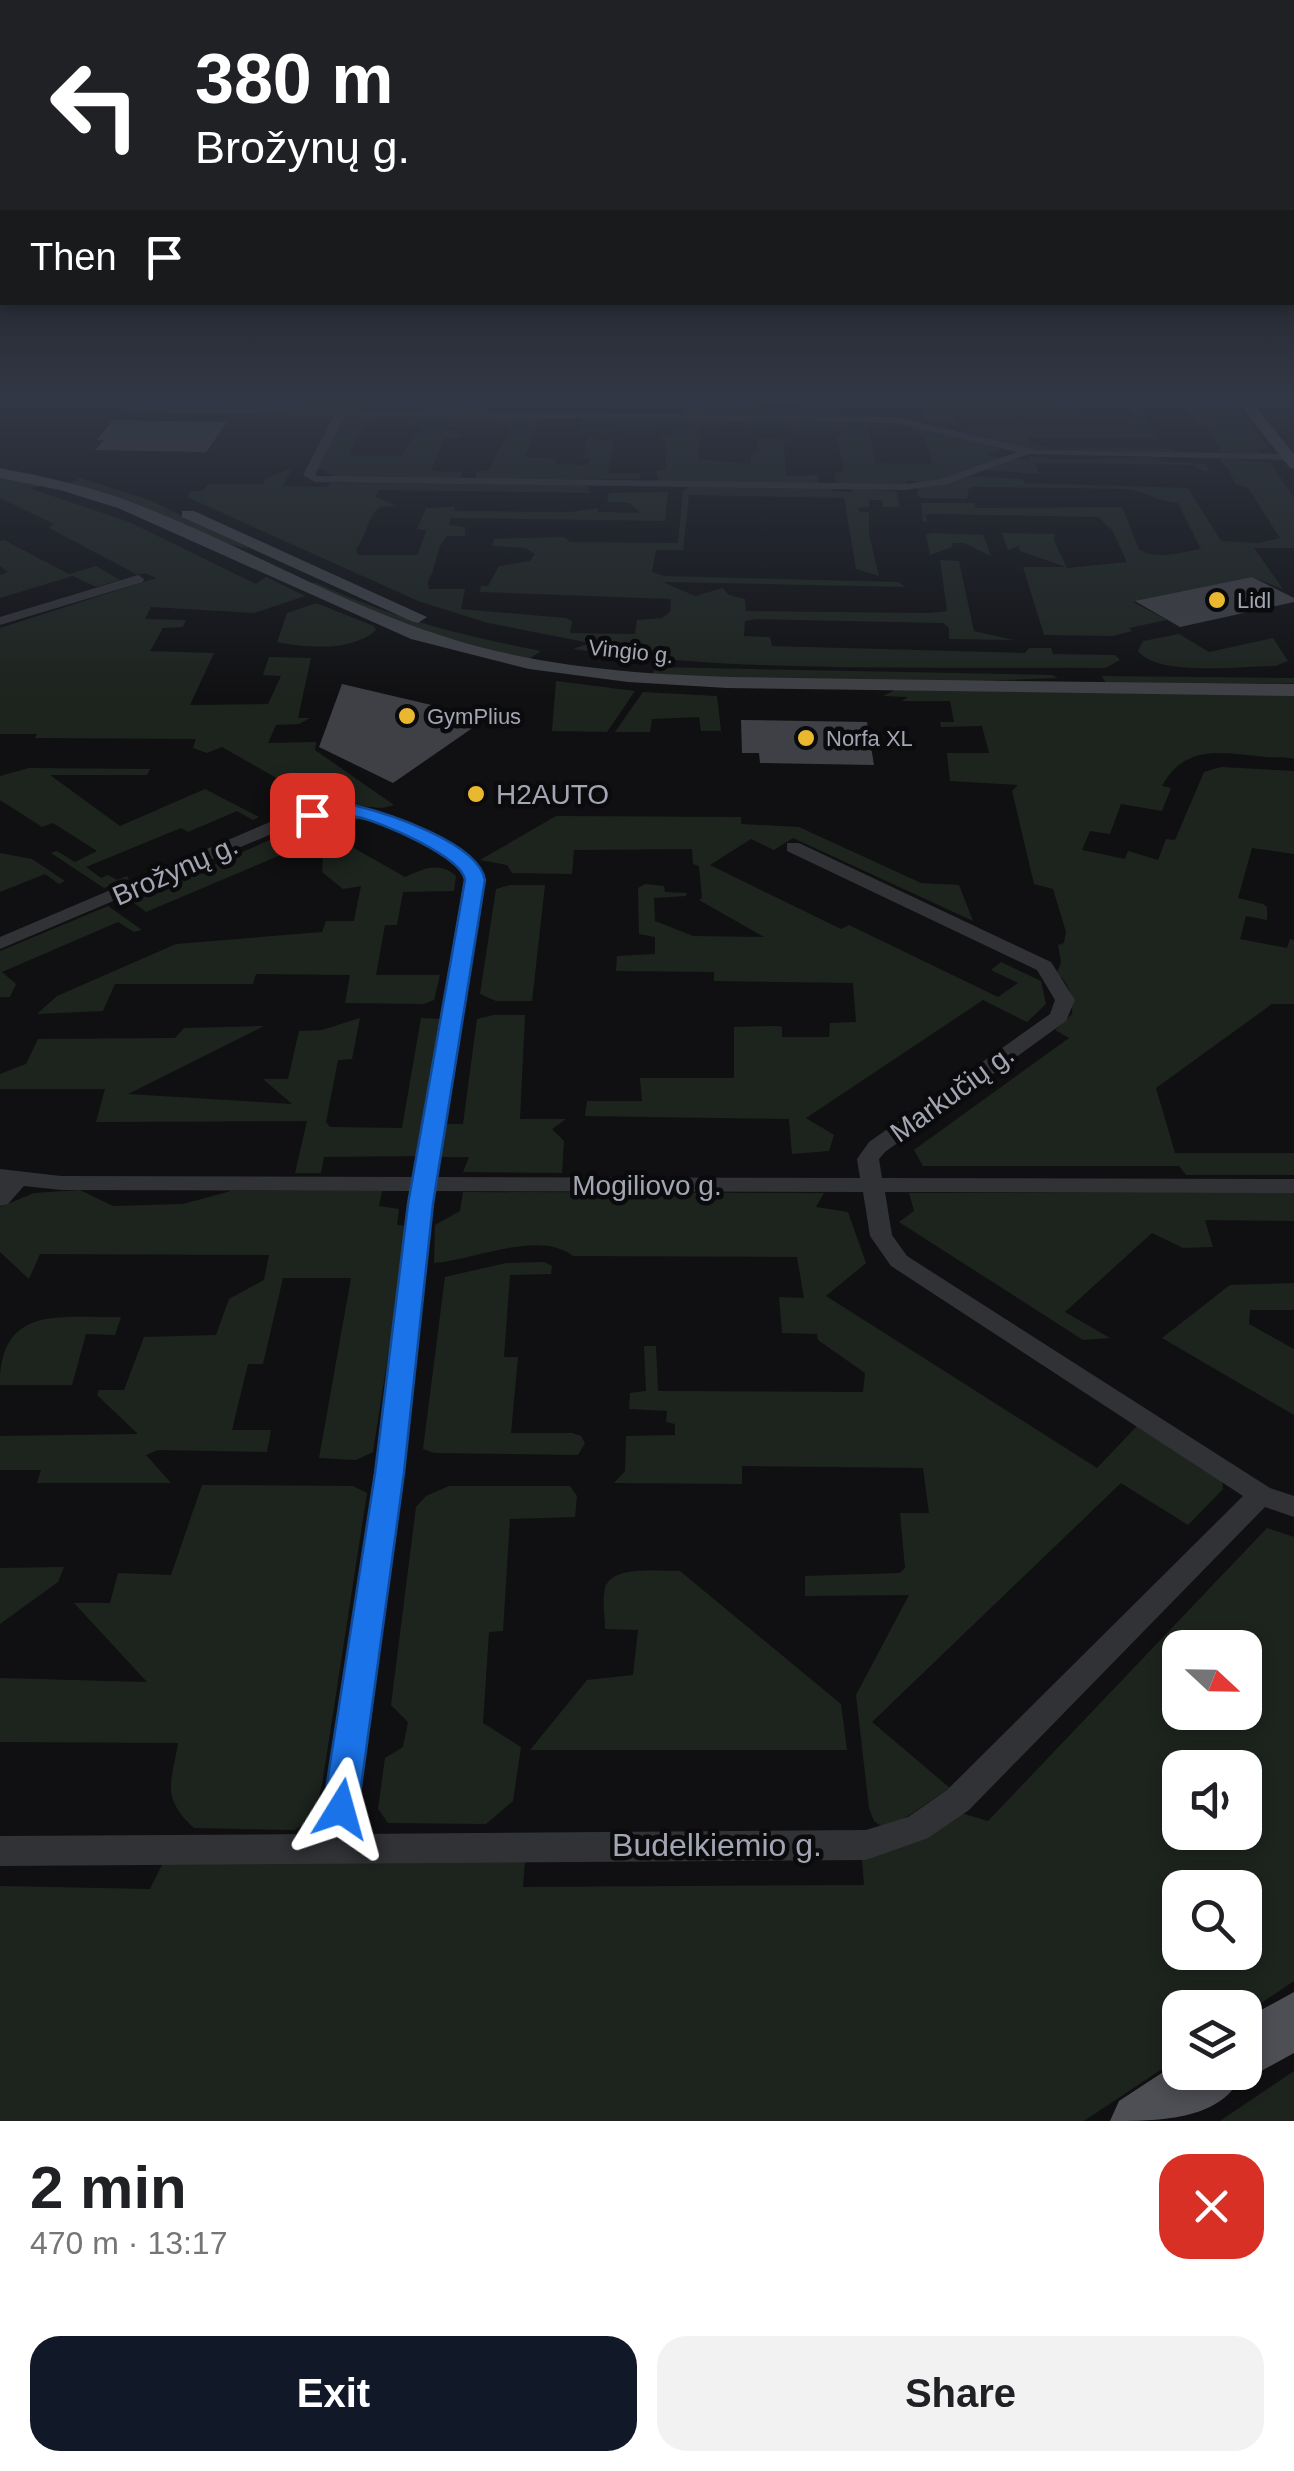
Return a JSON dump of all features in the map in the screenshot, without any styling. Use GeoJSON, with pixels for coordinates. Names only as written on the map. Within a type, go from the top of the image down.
{"type":"FeatureCollection","features":[{"type":"Feature","properties":{"kind":"main road","name":"Vingio g."},"geometry":{"type":"LineString","coordinates":[[114,500],[290,584],[409,633],[541,664],[692,682],[1294,674]]}},
{"type":"Feature","properties":{"kind":"main road","name":"Vingio g."},"geometry":{"type":"LineString","coordinates":[[155,500],[429,622],[558,651],[695,666],[1294,690]]}},
{"type":"Feature","properties":{"kind":"main road"},"geometry":{"type":"LineString","coordinates":[[233,556],[262,548]]}},
{"type":"Feature","properties":{"kind":"main road"},"geometry":{"type":"LineString","coordinates":[[290,584],[319,574]]}},
{"type":"Feature","properties":{"kind":"main road"},"geometry":{"type":"LineString","coordinates":[[541,664],[546,655],[558,651]]}},
{"type":"Feature","properties":{"kind":"main road"},"geometry":{"type":"LineString","coordinates":[[1262,2041],[1294,2020]]}},
{"type":"Feature","properties":{"kind":"main road"},"geometry":{"type":"LineString","coordinates":[[1139,2121],[1186,2090]]}},
{"type":"Feature","properties":{"kind":"street"},"geometry":{"type":"LineString","coordinates":[[0,622],[138,579]]}},
{"type":"Feature","properties":{"kind":"street","name":"Brožynų g."},"geometry":{"type":"LineString","coordinates":[[0,944],[284,823],[328,812],[353,811],[385,818],[462,859],[474,871],[475,880],[424,1184]]}},
{"type":"Feature","properties":{"kind":"street","name":"Markučių g."},"geometry":{"type":"LineString","coordinates":[[793,847],[1044,966],[1064,1000],[1058,1017],[877,1147],[868,1159],[881,1236],[899,1261],[1261,1496]]}},
{"type":"Feature","properties":{"kind":"street"},"geometry":{"type":"LineString","coordinates":[[0,1198],[9,1178]]}},
{"type":"Feature","properties":{"kind":"street","name":"Mogiliovo g."},"geometry":{"type":"LineString","coordinates":[[9,1178],[61,1183],[1294,1186]]}},
{"type":"Feature","properties":{"kind":"street"},"geometry":{"type":"LineString","coordinates":[[335,1846],[390,1473],[424,1184]]}},
{"type":"Feature","properties":{"kind":"street"},"geometry":{"type":"LineString","coordinates":[[1261,1496],[1294,1507]]}},
{"type":"Feature","properties":{"kind":"street","name":"Budelkiemio g."},"geometry":{"type":"LineString","coordinates":[[0,1851],[866,1845],[917,1828],[958,1800],[1261,1496]]}},
{"type":"Feature","properties":{"kind":"shaded area"},"geometry":{"type":"Polygon","coordinates":[[[4,500],[64,500],[129,522],[256,584],[266,577],[305,596],[254,613],[151,607],[145,619],[186,620],[183,627],[163,628],[150,651],[214,653],[190,705],[268,704],[281,676],[263,675],[269,657],[311,658],[298,718],[310,718],[299,724],[276,725],[268,743],[316,742],[315,750],[394,805],[382,808],[335,804],[297,812],[296,809],[315,800],[222,747],[207,753],[193,748],[196,739],[35,738],[37,734],[0,734],[0,628],[156,578],[145,573],[138,575],[49,528],[54,524],[4,500]]]}},
{"type":"Feature","properties":{"kind":"shaded area"},"geometry":{"type":"Polygon","coordinates":[[[113,500],[149,500],[249,548],[113,500]]]}},
{"type":"Feature","properties":{"kind":"shaded area"},"geometry":{"type":"Polygon","coordinates":[[[194,500],[383,500],[397,506],[381,507],[373,514],[356,549],[358,555],[417,555],[427,530],[417,529],[426,508],[571,512],[598,508],[598,512],[641,513],[629,503],[607,500],[667,500],[665,521],[451,518],[449,525],[465,527],[465,536],[447,536],[428,581],[429,589],[465,589],[461,609],[566,618],[572,621],[570,633],[635,634],[637,620],[662,618],[670,612],[671,599],[480,592],[499,566],[530,561],[535,554],[525,548],[492,546],[494,539],[564,537],[570,542],[678,543],[682,500],[688,500],[683,550],[656,550],[652,572],[665,576],[898,582],[906,587],[663,582],[695,596],[723,588],[729,595],[745,599],[746,611],[947,611],[940,560],[959,561],[974,631],[1013,640],[949,639],[949,628],[943,623],[756,619],[745,621],[744,636],[770,637],[772,646],[1025,653],[1029,648],[1051,648],[1053,654],[1115,655],[1120,660],[1105,668],[838,667],[639,657],[573,649],[590,643],[488,623],[418,601],[194,500]]]}},
{"type":"Feature","properties":{"kind":"shaded area"},"geometry":{"type":"Polygon","coordinates":[[[844,500],[898,500],[900,507],[883,507],[882,500],[869,500],[869,507],[858,508],[859,512],[869,512],[869,534],[879,576],[856,569],[844,500]]]}},
{"type":"Feature","properties":{"kind":"shaded area"},"geometry":{"type":"Polygon","coordinates":[[[1161,500],[1195,500],[1221,541],[1259,543],[1280,538],[1256,500],[1294,500],[1294,548],[1254,548],[1283,589],[1252,577],[1133,602],[1167,620],[1129,628],[1132,631],[1113,636],[1044,635],[1023,567],[1066,567],[1020,551],[1019,546],[1008,550],[1002,533],[1055,534],[1067,568],[1127,562],[1112,530],[1098,517],[932,514],[926,515],[927,522],[923,521],[921,503],[974,503],[976,508],[1122,507],[1139,549],[1160,555],[1201,549],[1178,503],[1161,500]]]}},
{"type":"Feature","properties":{"kind":"shaded area"},"geometry":{"type":"Polygon","coordinates":[[[926,535],[983,535],[991,556],[964,543],[953,543],[952,547],[930,555],[926,535]]]}},
{"type":"Feature","properties":{"kind":"shaded area"},"geometry":{"type":"Polygon","coordinates":[[[0,541],[69,574],[96,566],[120,580],[96,587],[73,576],[0,598],[0,575],[8,572],[0,566],[0,541]]]}},
{"type":"Feature","properties":{"kind":"shaded area"},"geometry":{"type":"Polygon","coordinates":[[[309,583],[426,624],[541,651],[529,659],[432,637],[309,583]]]}},
{"type":"Feature","properties":{"kind":"shaded area"},"geometry":{"type":"Polygon","coordinates":[[[316,603],[376,630],[342,645],[315,647],[277,642],[287,613],[316,603]]]}},
{"type":"Feature","properties":{"kind":"shaded area"},"geometry":{"type":"Polygon","coordinates":[[[1179,634],[1209,652],[1273,638],[1288,661],[1275,666],[1182,667],[1148,659],[1138,651],[1143,641],[1179,634]]]}},
{"type":"Feature","properties":{"kind":"shaded area"},"geometry":{"type":"Polygon","coordinates":[[[656,667],[1058,678],[943,682],[651,676],[656,667]]]}},
{"type":"Feature","properties":{"kind":"shaded area"},"geometry":{"type":"Polygon","coordinates":[[[1102,676],[1294,678],[1294,683],[1106,684],[1102,676]]]}},
{"type":"Feature","properties":{"kind":"shaded area"},"geometry":{"type":"Polygon","coordinates":[[[556,681],[635,691],[607,732],[552,731],[556,681]]]}},
{"type":"Feature","properties":{"kind":"shaded area"},"geometry":{"type":"Polygon","coordinates":[[[897,689],[1294,694],[1294,759],[1221,753],[1194,757],[1171,772],[1162,786],[1171,788],[1162,811],[1121,804],[1110,834],[1090,831],[1082,850],[1125,859],[1128,851],[1158,860],[1166,839],[1175,840],[1204,772],[1221,767],[1294,771],[1294,854],[1252,848],[1238,898],[1267,907],[1267,920],[1246,916],[1240,939],[1287,948],[1290,939],[1294,940],[1294,1004],[1272,1004],[1156,1088],[1175,1153],[1294,1153],[1294,1175],[1186,1175],[1179,1166],[923,1166],[914,1150],[1069,1038],[1055,1030],[1072,1014],[1072,1002],[1068,986],[1057,973],[1061,962],[1058,945],[1064,943],[1066,932],[1053,889],[1034,884],[1012,791],[1018,785],[950,781],[947,753],[989,753],[982,726],[941,727],[940,722],[954,722],[950,701],[902,701],[908,697],[883,696],[897,689]]]}},
{"type":"Feature","properties":{"kind":"shaded area"},"geometry":{"type":"Polygon","coordinates":[[[643,692],[717,696],[721,731],[701,731],[699,717],[652,719],[650,732],[615,732],[643,692]]]}},
{"type":"Feature","properties":{"kind":"shaded area"},"geometry":{"type":"Polygon","coordinates":[[[29,768],[150,769],[147,775],[50,775],[120,826],[205,789],[259,817],[253,820],[237,811],[188,832],[181,828],[86,867],[101,878],[108,875],[117,880],[127,876],[129,879],[104,888],[51,853],[57,851],[75,862],[97,851],[53,823],[42,827],[0,800],[0,776],[29,768]]]}},
{"type":"Feature","properties":{"kind":"shaded area"},"geometry":{"type":"Polygon","coordinates":[[[334,815],[359,819],[331,835],[405,877],[437,868],[456,876],[454,891],[403,892],[397,925],[385,925],[376,975],[440,975],[434,1000],[424,1004],[345,1003],[350,975],[256,974],[253,984],[115,984],[103,1011],[37,1014],[57,996],[176,944],[322,932],[326,921],[354,921],[361,886],[343,889],[322,872],[323,859],[302,846],[146,912],[125,896],[138,891],[145,896],[316,819],[334,815]]]}},
{"type":"Feature","properties":{"kind":"shaded area"},"geometry":{"type":"Polygon","coordinates":[[[556,816],[741,817],[741,824],[799,827],[921,883],[959,885],[973,921],[793,838],[774,850],[751,839],[710,865],[841,929],[849,925],[998,997],[1018,983],[991,970],[1001,962],[1041,981],[1046,1004],[1027,1022],[983,1000],[806,1118],[834,1135],[829,1151],[792,1154],[789,1119],[585,1116],[587,1101],[642,1101],[640,1078],[734,1078],[734,1027],[777,1026],[782,1027],[782,1037],[829,1037],[830,1023],[856,1022],[853,983],[714,981],[714,972],[616,971],[617,956],[655,954],[655,937],[639,934],[638,888],[645,884],[664,886],[665,892],[687,893],[654,898],[655,921],[693,936],[764,937],[699,900],[699,866],[693,864],[692,849],[574,850],[572,874],[512,873],[507,865],[480,860],[556,816]]]}},
{"type":"Feature","properties":{"kind":"shaded area"},"geometry":{"type":"Polygon","coordinates":[[[0,853],[32,859],[65,881],[59,884],[45,874],[0,892],[0,853]]]}},
{"type":"Feature","properties":{"kind":"shaded area"},"geometry":{"type":"Polygon","coordinates":[[[545,885],[532,1001],[496,1001],[480,994],[496,889],[545,885]]]}},
{"type":"Feature","properties":{"kind":"shaded area"},"geometry":{"type":"Polygon","coordinates":[[[108,906],[142,930],[134,932],[118,922],[2,972],[16,984],[10,997],[0,997],[0,951],[108,906]]]}},
{"type":"Feature","properties":{"kind":"shaded area"},"geometry":{"type":"Polygon","coordinates":[[[525,1015],[520,1119],[566,1119],[552,1129],[564,1141],[562,1173],[463,1172],[469,1157],[436,1157],[439,1124],[463,1124],[477,1019],[525,1015]]]}},
{"type":"Feature","properties":{"kind":"shaded area"},"geometry":{"type":"Polygon","coordinates":[[[360,1018],[352,1059],[338,1060],[326,1122],[330,1127],[402,1128],[421,1018],[442,1019],[420,1156],[324,1157],[321,1173],[295,1173],[307,1121],[96,1122],[105,1089],[0,1089],[0,1074],[26,1064],[38,1039],[175,1038],[184,1028],[264,1026],[128,1094],[292,1104],[263,1079],[288,1079],[299,1031],[322,1030],[360,1018]]]}},
{"type":"Feature","properties":{"kind":"shaded area"},"geometry":{"type":"Polygon","coordinates":[[[80,1190],[113,1206],[183,1204],[231,1191],[382,1191],[379,1206],[399,1209],[397,1225],[408,1226],[373,1452],[356,1460],[319,1458],[351,1278],[283,1278],[263,1364],[248,1364],[232,1430],[271,1430],[267,1452],[158,1450],[146,1455],[171,1483],[37,1483],[41,1470],[0,1470],[0,1436],[138,1434],[97,1395],[99,1390],[124,1390],[144,1337],[216,1335],[229,1299],[264,1280],[269,1255],[40,1254],[29,1279],[0,1252],[0,1207],[34,1193],[80,1190]]]}},
{"type":"Feature","properties":{"kind":"shaded area"},"geometry":{"type":"Polygon","coordinates":[[[463,1192],[824,1193],[816,1207],[848,1212],[866,1263],[826,1296],[1097,1468],[1137,1426],[1222,1480],[1223,1489],[1188,1525],[1121,1483],[872,1722],[950,1788],[887,1830],[874,1821],[869,1808],[856,1695],[909,1595],[805,1596],[805,1576],[900,1573],[905,1568],[900,1513],[929,1513],[923,1468],[742,1466],[742,1484],[614,1483],[625,1471],[626,1436],[675,1435],[675,1424],[666,1422],[667,1411],[629,1409],[630,1393],[646,1391],[644,1346],[656,1346],[658,1391],[863,1392],[865,1373],[818,1340],[817,1334],[782,1333],[779,1297],[804,1298],[797,1257],[573,1256],[543,1245],[434,1263],[435,1225],[460,1211],[463,1192]]]}},
{"type":"Feature","properties":{"kind":"shaded area"},"geometry":{"type":"Polygon","coordinates":[[[1294,1192],[1294,1221],[1205,1220],[1213,1247],[1183,1248],[1152,1233],[1065,1312],[1110,1338],[1083,1340],[899,1222],[914,1211],[909,1193],[1294,1192]]]}},
{"type":"Feature","properties":{"kind":"shaded area"},"geometry":{"type":"Polygon","coordinates":[[[544,1262],[552,1266],[551,1274],[510,1275],[504,1357],[518,1357],[511,1433],[572,1433],[581,1436],[585,1443],[578,1455],[434,1453],[423,1449],[445,1277],[506,1263],[544,1262]]]}},
{"type":"Feature","properties":{"kind":"shaded area"},"geometry":{"type":"Polygon","coordinates":[[[1294,1283],[1294,1310],[1250,1310],[1249,1324],[1294,1349],[1294,1415],[1162,1338],[1230,1285],[1294,1283]]]}},
{"type":"Feature","properties":{"kind":"shaded area"},"geometry":{"type":"Polygon","coordinates":[[[121,1317],[115,1335],[86,1334],[72,1385],[0,1385],[10,1340],[22,1328],[56,1318],[121,1317]]]}},
{"type":"Feature","properties":{"kind":"shaded area"},"geometry":{"type":"Polygon","coordinates":[[[202,1485],[353,1486],[367,1493],[322,1785],[313,1819],[294,1830],[194,1828],[172,1798],[171,1779],[178,1743],[0,1742],[0,1678],[147,1682],[74,1603],[110,1603],[118,1573],[171,1575],[202,1485]]]}},
{"type":"Feature","properties":{"kind":"shaded area"},"geometry":{"type":"Polygon","coordinates":[[[449,1486],[570,1486],[577,1496],[575,1517],[510,1519],[503,1631],[489,1632],[483,1723],[521,1747],[513,1801],[486,1824],[388,1823],[378,1809],[385,1758],[403,1747],[408,1722],[391,1705],[416,1507],[426,1496],[449,1486]]]}},
{"type":"Feature","properties":{"kind":"shaded area"},"geometry":{"type":"Polygon","coordinates":[[[1267,1528],[1294,1537],[1294,1981],[1262,2003],[1262,1990],[1162,1990],[1162,2069],[1084,2121],[0,2121],[0,1886],[150,1889],[164,1861],[525,1861],[523,1887],[864,1885],[862,1859],[961,1813],[988,1821],[1162,1638],[1162,1730],[1262,1730],[1262,1630],[1170,1630],[1267,1528]]]}},
{"type":"Feature","properties":{"kind":"shaded area"},"geometry":{"type":"Polygon","coordinates":[[[64,1567],[58,1582],[0,1624],[0,1568],[64,1567]]]}},
{"type":"Feature","properties":{"kind":"shaded area"},"geometry":{"type":"Polygon","coordinates":[[[680,1571],[841,1704],[847,1750],[530,1750],[587,1680],[633,1675],[638,1630],[605,1629],[604,1593],[609,1580],[627,1572],[680,1571]]]}},
{"type":"Feature","properties":{"kind":"shaded area"},"geometry":{"type":"Polygon","coordinates":[[[1294,2071],[1294,2121],[1220,2121],[1294,2071]]]}},
{"type":"Feature","properties":{"kind":"building","name":"Lidl"},"geometry":{"type":"Polygon","coordinates":[[[1252,577],[1294,598],[1294,602],[1180,627],[1135,601],[1252,577]]]}},
{"type":"Feature","properties":{"kind":"building"},"geometry":{"type":"Polygon","coordinates":[[[342,684],[487,718],[393,783],[319,747],[342,684]]]}},
{"type":"Feature","properties":{"kind":"building","name":"Norfa XL"},"geometry":{"type":"Polygon","coordinates":[[[741,720],[867,722],[874,765],[760,763],[759,753],[742,753],[741,720]]]}},
{"type":"Feature","properties":{"kind":"place","name":"Lidl"},"geometry":{"type":"Point","coordinates":[1217,600]}},
{"type":"Feature","properties":{"kind":"place","name":"GymPlius"},"geometry":{"type":"Point","coordinates":[407,716]}},
{"type":"Feature","properties":{"kind":"place","name":"Norfa XL"},"geometry":{"type":"Point","coordinates":[806,738]}},
{"type":"Feature","properties":{"kind":"place","name":"H2AUTO"},"geometry":{"type":"Point","coordinates":[476,794]}},
{"type":"Feature","properties":{"kind":"route"},"geometry":{"type":"LineString","coordinates":[[312,815],[353,811],[385,818],[462,859],[474,871],[475,880],[420,1204],[390,1473],[341,1809]]}}]}
